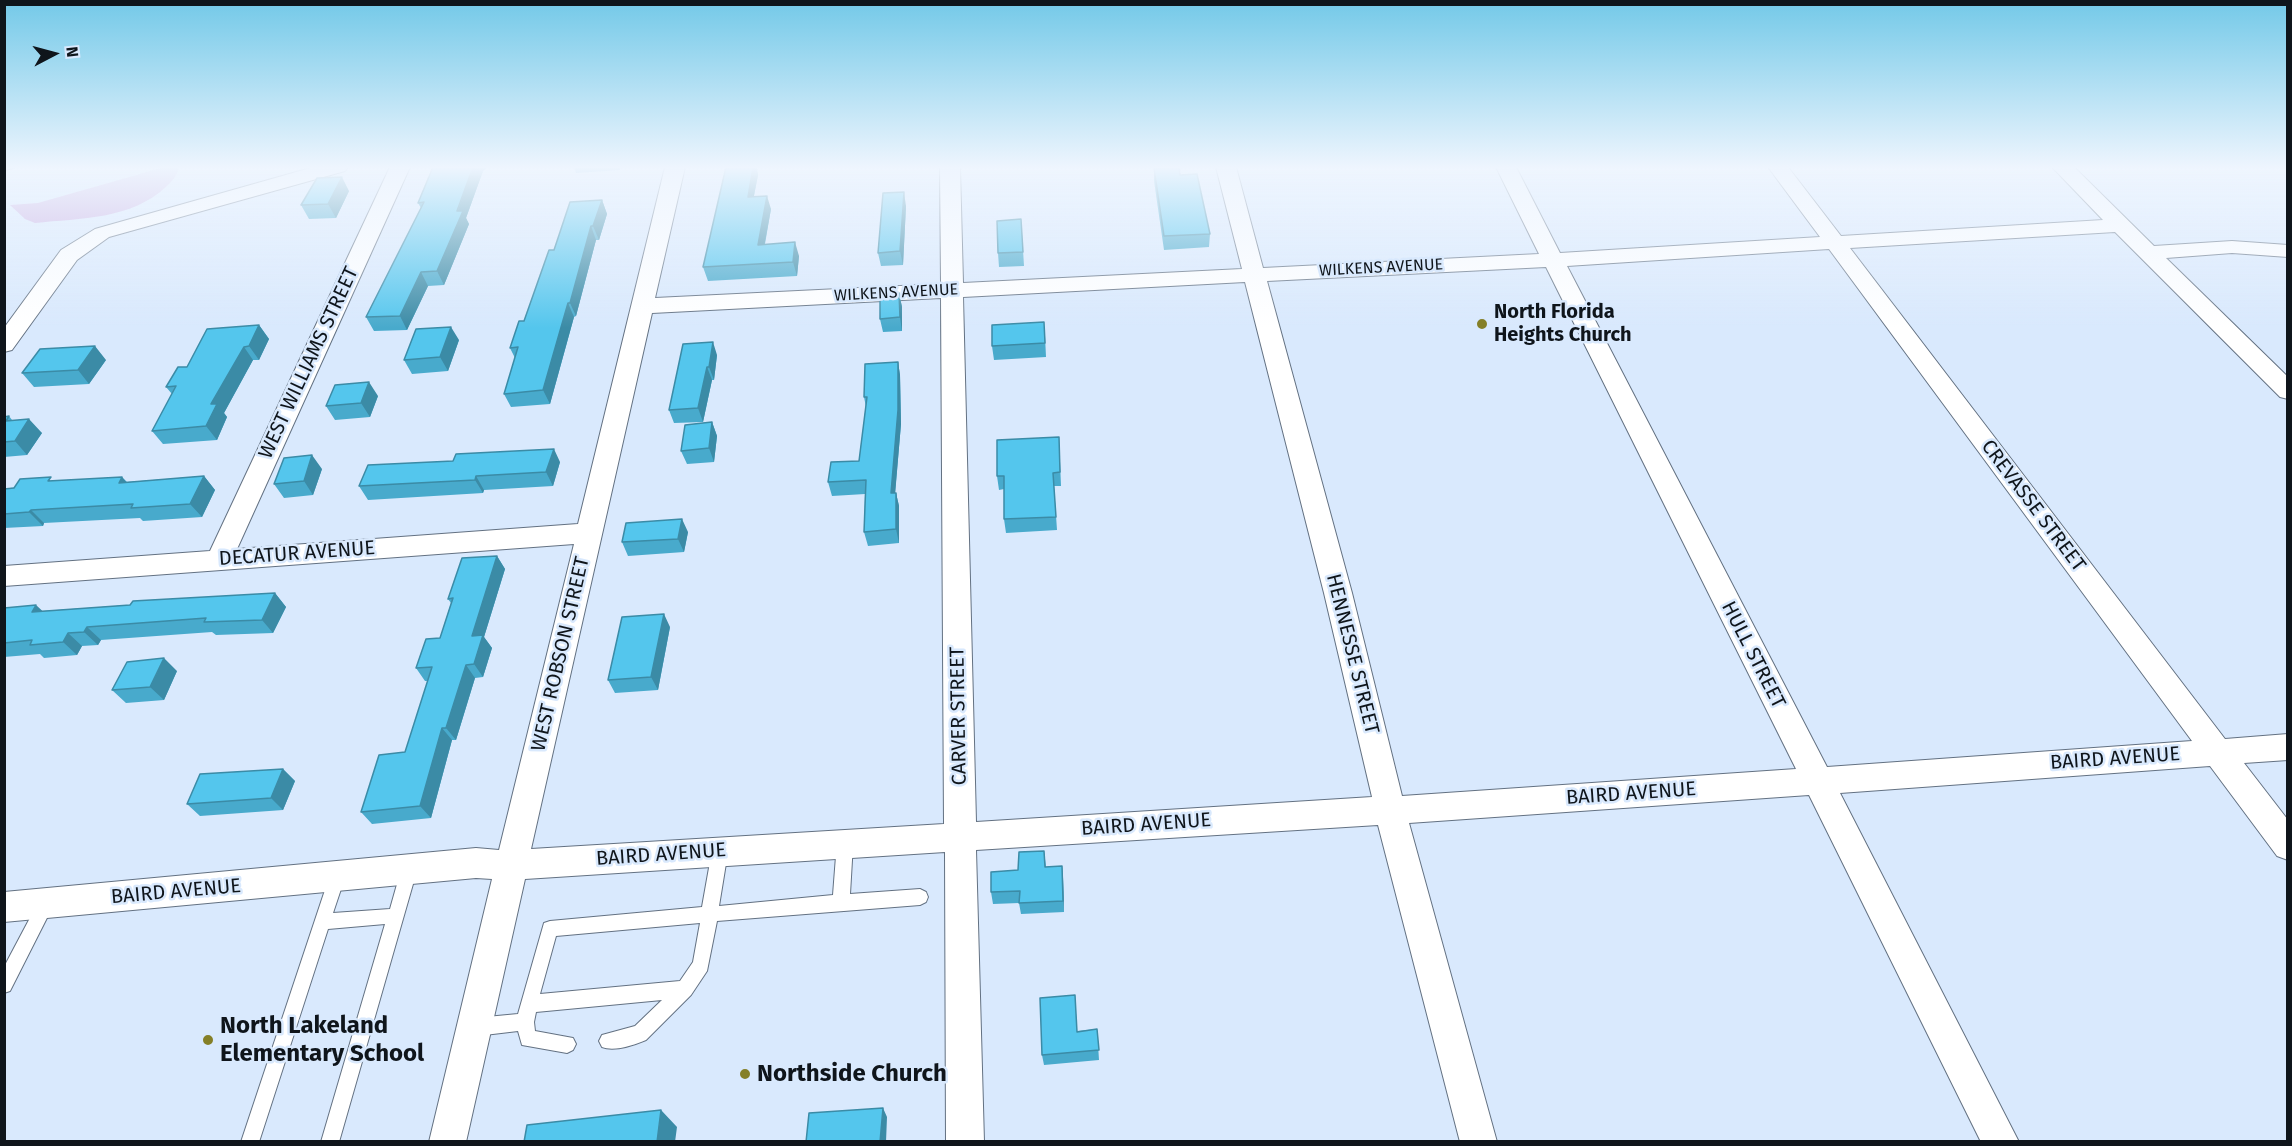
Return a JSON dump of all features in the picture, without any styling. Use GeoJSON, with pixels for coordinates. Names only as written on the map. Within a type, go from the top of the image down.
{"type":"FeatureCollection","features":[{"type":"Feature","properties":{"kind":"street"},"geometry":{"type":"LineString","coordinates":[[4,345],[69,255],[102,233],[142,220]]}},
{"type":"Feature","properties":{"kind":"street","name":"WEST WILLIAMS STREET"},"geometry":{"type":"LineString","coordinates":[[219,560],[375,220]]}},
{"type":"Feature","properties":{"kind":"street","name":"WEST ROBSON STREET"},"geometry":{"type":"LineString","coordinates":[[447,1142],[662,220]]}},
{"type":"Feature","properties":{"kind":"street","name":"CARVER STREET"},"geometry":{"type":"LineString","coordinates":[[950,220],[965,1142]]}},
{"type":"Feature","properties":{"kind":"street","name":"HENNESSE STREET"},"geometry":{"type":"LineString","coordinates":[[1239,220],[1338,592],[1390,809],[1479,1142]]}},
{"type":"Feature","properties":{"kind":"street","name":"HULL STREET"},"geometry":{"type":"LineString","coordinates":[[1532,220],[2001,1142]]}},
{"type":"Feature","properties":{"kind":"street","name":"CREVASSE STREET"},"geometry":{"type":"LineString","coordinates":[[1819,220],[2288,846]]}},
{"type":"Feature","properties":{"kind":"street"},"geometry":{"type":"LineString","coordinates":[[2115,220],[2288,391]]}},
{"type":"Feature","properties":{"kind":"street","name":"WILKENS AVENUE"},"geometry":{"type":"LineString","coordinates":[[642,306],[1551,260],[2120,225]]}},
{"type":"Feature","properties":{"kind":"street"},"geometry":{"type":"LineString","coordinates":[[2148,253],[2232,247],[2288,251]]}},
{"type":"Feature","properties":{"kind":"street","name":"DECATUR AVENUE"},"geometry":{"type":"LineString","coordinates":[[4,576],[589,533]]}},
{"type":"Feature","properties":{"kind":"street","name":"BAIRD AVENUE"},"geometry":{"type":"LineString","coordinates":[[4,907],[476,863],[512,865],[961,837],[1817,781],[2288,747]]}},
{"type":"Feature","properties":{"kind":"lane"},"geometry":{"type":"LineString","coordinates":[[841,902],[845,843]]}},
{"type":"Feature","properties":{"kind":"lane"},"geometry":{"type":"LineString","coordinates":[[608,1041],[640,1034],[685,989],[701,964],[720,851]]}},
{"type":"Feature","properties":{"kind":"lane"},"geometry":{"type":"LineString","coordinates":[[330,1142],[408,870]]}},
{"type":"Feature","properties":{"kind":"lane"},"geometry":{"type":"LineString","coordinates":[[250,1142],[337,877]]}},
{"type":"Feature","properties":{"kind":"lane"},"geometry":{"type":"LineString","coordinates":[[567,1044],[528,1039],[525,1022],[550,929],[710,913],[920,897]]}},
{"type":"Feature","properties":{"kind":"lane"},"geometry":{"type":"LineString","coordinates":[[5,982],[46,904]]}},
{"type":"Feature","properties":{"kind":"lane"},"geometry":{"type":"LineString","coordinates":[[322,922],[393,916]]}},
{"type":"Feature","properties":{"kind":"lane"},"geometry":{"type":"LineString","coordinates":[[529,1004],[685,989]]}},
{"type":"Feature","properties":{"kind":"lane"},"geometry":{"type":"LineString","coordinates":[[474,1027],[525,1022]]}},
{"type":"Feature","properties":{"kind":"shaded area"},"geometry":{"type":"Polygon","coordinates":[[[29,220],[61,220],[35,223],[29,220]]]}},
{"type":"Feature","properties":{"kind":"building"},"geometry":{"type":"Polygon","coordinates":[[[415,220],[459,220],[437,271],[421,272],[400,316],[366,317],[415,220]]]}},
{"type":"Feature","properties":{"kind":"building"},"geometry":{"type":"Polygon","coordinates":[[[564,220],[595,220],[591,226],[543,390],[504,394],[518,347],[510,348],[519,321],[524,321],[549,250],[554,250],[564,220]]]}},
{"type":"Feature","properties":{"kind":"building"},"geometry":{"type":"Polygon","coordinates":[[[714,220],[763,220],[758,245],[795,242],[793,262],[703,267],[714,220]]]}},
{"type":"Feature","properties":{"kind":"building"},"geometry":{"type":"Polygon","coordinates":[[[881,220],[902,220],[900,251],[878,253],[881,220]]]}},
{"type":"Feature","properties":{"kind":"building"},"geometry":{"type":"Polygon","coordinates":[[[1021,220],[1023,252],[998,253],[997,221],[1021,220]]]}},
{"type":"Feature","properties":{"kind":"building"},"geometry":{"type":"Polygon","coordinates":[[[1162,220],[1207,220],[1210,234],[1164,236],[1162,220]]]}},
{"type":"Feature","properties":{"kind":"building"},"geometry":{"type":"Polygon","coordinates":[[[899,293],[900,317],[880,319],[880,295],[899,293]]]}},
{"type":"Feature","properties":{"kind":"building"},"geometry":{"type":"Polygon","coordinates":[[[1044,322],[1045,343],[992,346],[992,325],[1044,322]]]}},
{"type":"Feature","properties":{"kind":"building"},"geometry":{"type":"Polygon","coordinates":[[[259,325],[249,346],[244,347],[211,404],[217,404],[206,426],[152,431],[176,386],[166,387],[178,367],[187,367],[207,329],[259,325]]]}},
{"type":"Feature","properties":{"kind":"building"},"geometry":{"type":"Polygon","coordinates":[[[451,327],[440,357],[404,360],[416,329],[451,327]]]}},
{"type":"Feature","properties":{"kind":"building"},"geometry":{"type":"Polygon","coordinates":[[[713,342],[698,408],[669,410],[683,344],[713,342]]]}},
{"type":"Feature","properties":{"kind":"building"},"geometry":{"type":"Polygon","coordinates":[[[95,346],[78,370],[22,373],[40,349],[95,346]]]}},
{"type":"Feature","properties":{"kind":"building"},"geometry":{"type":"Polygon","coordinates":[[[898,362],[898,410],[891,493],[896,493],[896,529],[864,532],[866,480],[828,482],[831,462],[859,461],[867,397],[864,397],[865,364],[898,362]]]}},
{"type":"Feature","properties":{"kind":"building"},"geometry":{"type":"Polygon","coordinates":[[[369,382],[361,403],[326,406],[335,385],[369,382]]]}},
{"type":"Feature","properties":{"kind":"building"},"geometry":{"type":"Polygon","coordinates":[[[9,416],[6,421],[29,419],[15,441],[4,442],[4,417],[9,416]]]}},
{"type":"Feature","properties":{"kind":"building"},"geometry":{"type":"Polygon","coordinates":[[[712,422],[709,448],[681,451],[685,425],[712,422]]]}},
{"type":"Feature","properties":{"kind":"building"},"geometry":{"type":"Polygon","coordinates":[[[1059,437],[1060,472],[1053,473],[1056,517],[1004,519],[1004,476],[997,476],[997,440],[1059,437]]]}},
{"type":"Feature","properties":{"kind":"building"},"geometry":{"type":"Polygon","coordinates":[[[554,449],[546,472],[476,476],[475,480],[359,486],[368,465],[453,461],[456,454],[554,449]]]}},
{"type":"Feature","properties":{"kind":"building"},"geometry":{"type":"Polygon","coordinates":[[[312,455],[304,481],[274,484],[284,458],[312,455]]]}},
{"type":"Feature","properties":{"kind":"building"},"geometry":{"type":"Polygon","coordinates":[[[204,476],[190,504],[131,508],[133,504],[31,510],[4,514],[4,489],[14,488],[20,479],[51,477],[48,481],[122,477],[119,483],[204,476]]]}},
{"type":"Feature","properties":{"kind":"building"},"geometry":{"type":"Polygon","coordinates":[[[682,519],[678,539],[622,542],[626,523],[682,519]]]}},
{"type":"Feature","properties":{"kind":"building"},"geometry":{"type":"Polygon","coordinates":[[[497,556],[472,636],[483,635],[474,664],[466,665],[446,728],[442,728],[420,806],[361,812],[379,755],[405,752],[432,667],[416,668],[426,639],[440,638],[453,598],[448,599],[462,558],[497,556]]]}},
{"type":"Feature","properties":{"kind":"building"},"geometry":{"type":"Polygon","coordinates":[[[275,593],[262,620],[204,622],[206,618],[87,627],[84,632],[68,633],[63,642],[30,645],[32,640],[4,643],[4,608],[36,605],[32,612],[130,605],[133,601],[275,593]]]}},
{"type":"Feature","properties":{"kind":"building"},"geometry":{"type":"Polygon","coordinates":[[[664,614],[651,677],[608,680],[622,617],[664,614]]]}},
{"type":"Feature","properties":{"kind":"building"},"geometry":{"type":"Polygon","coordinates":[[[164,658],[150,687],[112,690],[127,662],[164,658]]]}},
{"type":"Feature","properties":{"kind":"building"},"geometry":{"type":"Polygon","coordinates":[[[283,769],[271,798],[187,804],[200,774],[283,769]]]}},
{"type":"Feature","properties":{"kind":"building"},"geometry":{"type":"Polygon","coordinates":[[[1044,851],[1045,867],[1062,866],[1063,901],[1019,903],[1020,891],[991,892],[991,872],[1018,870],[1019,852],[1044,851]]]}},
{"type":"Feature","properties":{"kind":"building"},"geometry":{"type":"Polygon","coordinates":[[[1075,995],[1077,1032],[1097,1029],[1099,1050],[1042,1055],[1040,998],[1075,995]]]}},
{"type":"Feature","properties":{"kind":"building"},"geometry":{"type":"Polygon","coordinates":[[[883,1108],[880,1142],[806,1142],[809,1113],[883,1108]]]}},
{"type":"Feature","properties":{"kind":"building"},"geometry":{"type":"Polygon","coordinates":[[[661,1110],[657,1142],[524,1142],[527,1125],[661,1110]]]}},
{"type":"Feature","properties":{"kind":"place","name":"North Florida Heights Church"},"geometry":{"type":"Point","coordinates":[1482,324]}},
{"type":"Feature","properties":{"kind":"place","name":"North Lakeland Elementary School"},"geometry":{"type":"Point","coordinates":[208,1040]}},
{"type":"Feature","properties":{"kind":"place","name":"Northside Church"},"geometry":{"type":"Point","coordinates":[745,1074]}}]}
